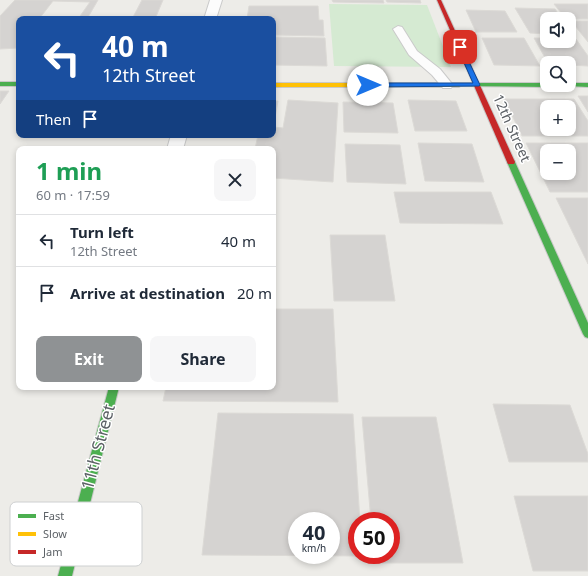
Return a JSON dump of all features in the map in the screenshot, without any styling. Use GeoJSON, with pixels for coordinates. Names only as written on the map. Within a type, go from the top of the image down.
{"type":"FeatureCollection","features":[{"type":"Feature","properties":{"kind":"street"},"geometry":{"type":"LineString","coordinates":[[211,16],[216,0]]}},
{"type":"Feature","properties":{"kind":"street","name":"12th Street"},"geometry":{"type":"LineString","coordinates":[[439,0],[588,334]]}},
{"type":"Feature","properties":{"kind":"street"},"geometry":{"type":"LineString","coordinates":[[0,84],[16,84]]}},
{"type":"Feature","properties":{"kind":"street"},"geometry":{"type":"LineString","coordinates":[[276,85],[540,85]]}},
{"type":"Feature","properties":{"kind":"street"},"geometry":{"type":"LineString","coordinates":[[576,85],[588,85]]}},
{"type":"Feature","properties":{"kind":"street","name":"11th Street"},"geometry":{"type":"LineString","coordinates":[[84,502],[113,390]]}},
{"type":"Feature","properties":{"kind":"street","name":"11th Street"},"geometry":{"type":"LineString","coordinates":[[64,576],[67,566]]}},
{"type":"Feature","properties":{"kind":"lane"},"geometry":{"type":"LineString","coordinates":[[398,29],[413,53],[436,72],[447,85]]}},
{"type":"Feature","properties":{"kind":"green space"},"geometry":{"type":"Polygon","coordinates":[[[329,4],[427,5],[451,67],[334,66],[329,4]]]}},
{"type":"Feature","properties":{"kind":"building"},"geometry":{"type":"Polygon","coordinates":[[[15,0],[98,0],[89,16],[80,16],[90,2],[53,1],[41,16],[16,16],[16,48],[0,49],[0,16],[15,0]]]}},
{"type":"Feature","properties":{"kind":"building"},"geometry":{"type":"Polygon","coordinates":[[[142,0],[163,0],[156,16],[134,16],[142,0]]]}},
{"type":"Feature","properties":{"kind":"building"},"geometry":{"type":"Polygon","coordinates":[[[332,0],[383,0],[384,3],[333,2],[332,0]]]}},
{"type":"Feature","properties":{"kind":"building"},"geometry":{"type":"Polygon","coordinates":[[[386,0],[420,0],[421,3],[387,2],[386,0]]]}},
{"type":"Feature","properties":{"kind":"building"},"geometry":{"type":"Polygon","coordinates":[[[554,4],[588,4],[588,19],[576,19],[576,12],[560,12],[554,4]]]}},
{"type":"Feature","properties":{"kind":"building"},"geometry":{"type":"Polygon","coordinates":[[[249,6],[318,6],[319,20],[323,20],[324,36],[276,35],[276,16],[247,16],[249,6]]]}},
{"type":"Feature","properties":{"kind":"building"},"geometry":{"type":"Polygon","coordinates":[[[515,8],[555,9],[557,12],[540,12],[540,34],[530,33],[515,8]]]}},
{"type":"Feature","properties":{"kind":"building"},"geometry":{"type":"Polygon","coordinates":[[[466,10],[505,11],[517,32],[476,32],[466,10]]]}},
{"type":"Feature","properties":{"kind":"building"},"geometry":{"type":"Polygon","coordinates":[[[576,21],[588,21],[588,42],[576,27],[576,21]]]}},
{"type":"Feature","properties":{"kind":"building"},"geometry":{"type":"Polygon","coordinates":[[[276,37],[325,38],[327,66],[276,65],[276,37]]]}},
{"type":"Feature","properties":{"kind":"building"},"geometry":{"type":"Polygon","coordinates":[[[482,38],[524,38],[540,66],[494,65],[482,38]]]}},
{"type":"Feature","properties":{"kind":"building"},"geometry":{"type":"Polygon","coordinates":[[[534,38],[540,38],[540,48],[576,48],[576,39],[588,56],[588,66],[576,65],[576,56],[544,56],[534,38]]]}},
{"type":"Feature","properties":{"kind":"building"},"geometry":{"type":"Polygon","coordinates":[[[0,91],[9,91],[0,104],[0,91]]]}},
{"type":"Feature","properties":{"kind":"building"},"geometry":{"type":"Polygon","coordinates":[[[578,96],[588,96],[588,112],[578,96]]]}},
{"type":"Feature","properties":{"kind":"building"},"geometry":{"type":"Polygon","coordinates":[[[504,99],[574,99],[540,100],[540,136],[522,136],[504,99]]]}},
{"type":"Feature","properties":{"kind":"building"},"geometry":{"type":"Polygon","coordinates":[[[288,100],[338,103],[333,182],[276,178],[276,146],[256,146],[257,138],[276,138],[276,127],[283,128],[288,100]]]}},
{"type":"Feature","properties":{"kind":"building"},"geometry":{"type":"Polygon","coordinates":[[[408,100],[456,101],[467,131],[415,131],[408,100]]]}},
{"type":"Feature","properties":{"kind":"building"},"geometry":{"type":"Polygon","coordinates":[[[276,101],[278,101],[276,112],[276,101]]]}},
{"type":"Feature","properties":{"kind":"building"},"geometry":{"type":"Polygon","coordinates":[[[343,102],[393,103],[398,133],[344,132],[343,102]]]}},
{"type":"Feature","properties":{"kind":"building"},"geometry":{"type":"Polygon","coordinates":[[[576,102],[588,121],[588,136],[576,136],[576,102]]]}},
{"type":"Feature","properties":{"kind":"building"},"geometry":{"type":"Polygon","coordinates":[[[418,143],[472,144],[484,182],[425,181],[418,143]]]}},
{"type":"Feature","properties":{"kind":"building"},"geometry":{"type":"Polygon","coordinates":[[[526,143],[588,143],[588,192],[550,192],[544,180],[576,180],[576,144],[540,144],[540,172],[526,143]]]}},
{"type":"Feature","properties":{"kind":"building"},"geometry":{"type":"Polygon","coordinates":[[[345,144],[400,145],[406,184],[347,182],[345,144]]]}},
{"type":"Feature","properties":{"kind":"building"},"geometry":{"type":"Polygon","coordinates":[[[394,192],[491,192],[503,224],[400,223],[394,192]]]}},
{"type":"Feature","properties":{"kind":"building"},"geometry":{"type":"Polygon","coordinates":[[[556,198],[588,198],[588,264],[556,198]]]}},
{"type":"Feature","properties":{"kind":"building"},"geometry":{"type":"Polygon","coordinates":[[[330,235],[385,235],[395,301],[334,301],[330,235]]]}},
{"type":"Feature","properties":{"kind":"building"},"geometry":{"type":"Polygon","coordinates":[[[276,309],[333,309],[338,402],[163,401],[165,390],[276,390],[276,309]]]}},
{"type":"Feature","properties":{"kind":"building"},"geometry":{"type":"Polygon","coordinates":[[[493,404],[570,405],[588,454],[588,462],[509,462],[493,404]]]}},
{"type":"Feature","properties":{"kind":"building"},"geometry":{"type":"Polygon","coordinates":[[[218,413],[353,414],[359,512],[348,512],[348,556],[340,556],[340,512],[288,512],[288,556],[202,555],[218,413]]]}},
{"type":"Feature","properties":{"kind":"building"},"geometry":{"type":"Polygon","coordinates":[[[362,417],[436,417],[463,563],[400,563],[400,512],[370,512],[362,417]]]}},
{"type":"Feature","properties":{"kind":"building"},"geometry":{"type":"Polygon","coordinates":[[[514,496],[588,496],[588,571],[533,571],[514,496]]]}},
{"type":"Feature","properties":{"kind":"traffic: fast"},"geometry":{"type":"LineString","coordinates":[[0,84],[16,84]]}},
{"type":"Feature","properties":{"kind":"traffic: fast"},"geometry":{"type":"LineString","coordinates":[[459,85],[540,85]]}},
{"type":"Feature","properties":{"kind":"traffic: fast"},"geometry":{"type":"LineString","coordinates":[[576,85],[588,85]]}},
{"type":"Feature","properties":{"kind":"traffic: fast"},"geometry":{"type":"LineString","coordinates":[[511,162],[588,334]]}},
{"type":"Feature","properties":{"kind":"traffic: fast"},"geometry":{"type":"LineString","coordinates":[[84,502],[113,390]]}},
{"type":"Feature","properties":{"kind":"traffic: fast"},"geometry":{"type":"LineString","coordinates":[[65,576],[68,566]]}},
{"type":"Feature","properties":{"kind":"traffic: slow"},"geometry":{"type":"LineString","coordinates":[[276,85],[459,85]]}},
{"type":"Feature","properties":{"kind":"traffic: jam"},"geometry":{"type":"LineString","coordinates":[[439,0],[511,162]]}},
{"type":"Feature","properties":{"kind":"route"},"geometry":{"type":"LineString","coordinates":[[368,85],[477,85],[460,47]]}}]}
